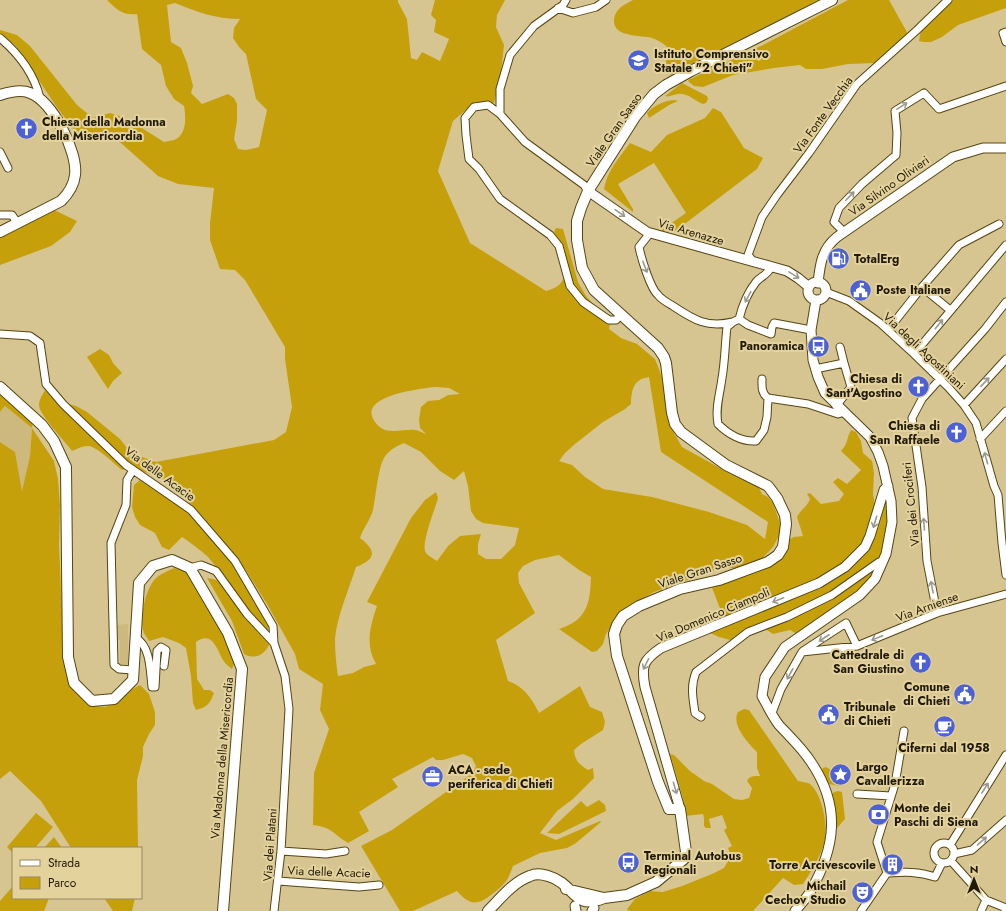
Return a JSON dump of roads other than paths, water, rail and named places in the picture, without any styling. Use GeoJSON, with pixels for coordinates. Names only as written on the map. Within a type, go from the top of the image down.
{"type":"FeatureCollection","features":[{"type":"Feature","properties":{"kind":"main road","name":"Viale Gran Sasso"},"geometry":{"type":"LineString","coordinates":[[680,809],[669,809],[658,782],[617,656],[614,634],[623,616],[639,606],[680,589],[719,580],[768,562],[778,555],[783,547],[786,524],[777,498],[768,486],[726,465],[680,432],[675,424],[672,413],[664,357],[658,348],[594,290],[582,268],[577,240],[577,221],[588,191],[635,117],[651,97],[666,85],[691,71],[832,0]]}},
{"type":"Feature","properties":{"kind":"main road"},"geometry":{"type":"LineString","coordinates":[[0,95],[17,91],[30,92],[40,98],[55,117],[68,140],[74,160],[75,176],[68,193],[62,201],[0,232]]}},
{"type":"Feature","properties":{"kind":"main road"},"geometry":{"type":"LineString","coordinates":[[0,387],[42,426],[54,441],[66,468],[68,657],[74,683],[92,701],[114,699],[133,680],[139,583],[153,566],[172,560],[190,568]]}},
{"type":"Feature","properties":{"kind":"main road","name":"Via Madonna della Misericordia"},"geometry":{"type":"LineString","coordinates":[[190,568],[228,633],[242,669],[223,911]]}},
{"type":"Feature","properties":{"kind":"main road"},"geometry":{"type":"LineString","coordinates":[[576,908],[581,900],[627,895],[646,887],[656,882],[684,859],[686,850],[680,809]]}},
{"type":"Feature","properties":{"kind":"main road"},"geometry":{"type":"LineString","coordinates":[[488,911],[521,880],[531,875],[541,874],[551,877],[559,882],[566,889],[576,908],[593,910],[599,897]]}},
{"type":"Feature","properties":{"kind":"main road"},"geometry":{"type":"LineString","coordinates":[[566,889],[599,897]]}},
{"type":"Feature","properties":{"kind":"street"},"geometry":{"type":"LineString","coordinates":[[500,114],[500,89],[510,55],[534,26],[563,5],[566,0]]}},
{"type":"Feature","properties":{"kind":"street"},"geometry":{"type":"LineString","coordinates":[[558,8],[573,13],[596,7],[606,0]]}},
{"type":"Feature","properties":{"kind":"street","name":"Via Fonte Vecchia"},"geometry":{"type":"LineString","coordinates":[[754,262],[748,255],[762,217],[857,84],[918,30],[948,0]]}},
{"type":"Feature","properties":{"kind":"street"},"geometry":{"type":"LineString","coordinates":[[1006,32],[1003,33],[1006,42]]}},
{"type":"Feature","properties":{"kind":"street"},"geometry":{"type":"LineString","coordinates":[[0,38],[24,62],[37,87],[40,98]]}},
{"type":"Feature","properties":{"kind":"street"},"geometry":{"type":"LineString","coordinates":[[844,232],[834,222],[839,208],[862,184],[896,155],[897,133],[895,111],[924,93],[939,109],[1006,86]]}},
{"type":"Feature","properties":{"kind":"street"},"geometry":{"type":"LineString","coordinates":[[500,114],[488,105],[474,106],[465,118],[469,159],[500,199],[550,235],[559,246],[570,286],[583,302],[609,320],[616,320],[621,314]]}},
{"type":"Feature","properties":{"kind":"street","name":"Via Arenazze"},"geometry":{"type":"LineString","coordinates":[[500,114],[525,142],[584,185],[588,191],[650,233],[771,267],[794,275],[809,287]]}},
{"type":"Feature","properties":{"kind":"street","name":"Via Silvino Olivieri"},"geometry":{"type":"LineString","coordinates":[[818,282],[820,264],[824,253],[831,242],[844,232],[953,157],[983,148],[1006,148]]}},
{"type":"Feature","properties":{"kind":"street"},"geometry":{"type":"LineString","coordinates":[[0,152],[8,168]]}},
{"type":"Feature","properties":{"kind":"street"},"geometry":{"type":"LineString","coordinates":[[0,215],[12,215],[18,224]]}},
{"type":"Feature","properties":{"kind":"street"},"geometry":{"type":"LineString","coordinates":[[888,330],[959,244],[999,224]]}},
{"type":"Feature","properties":{"kind":"street"},"geometry":{"type":"LineString","coordinates":[[650,233],[639,247],[641,258],[657,295],[689,317],[709,324],[721,324],[736,320],[771,334],[774,323],[811,330]]}},
{"type":"Feature","properties":{"kind":"street"},"geometry":{"type":"LineString","coordinates":[[914,354],[1006,245]]}},
{"type":"Feature","properties":{"kind":"street"},"geometry":{"type":"LineString","coordinates":[[762,379],[762,390],[768,398],[767,417],[764,430],[756,441],[747,442],[725,431],[718,424],[716,415],[723,371],[727,327],[736,320],[757,282],[769,272],[771,267]]}},
{"type":"Feature","properties":{"kind":"street"},"geometry":{"type":"LineString","coordinates":[[818,282],[823,285],[826,292],[824,297],[816,300],[809,295],[809,287],[813,283],[818,282]]}},
{"type":"Feature","properties":{"kind":"street"},"geometry":{"type":"LineString","coordinates":[[922,287],[950,310]]}},
{"type":"Feature","properties":{"kind":"street","name":"Via degli Agostiniani"},"geometry":{"type":"LineString","coordinates":[[826,292],[844,298],[888,330],[939,378],[964,405],[976,423],[998,495],[1006,575]]}},
{"type":"Feature","properties":{"kind":"street"},"geometry":{"type":"LineString","coordinates":[[795,911],[809,892],[826,858],[830,843],[832,823],[830,802],[812,763],[801,748],[778,723],[762,696],[765,677],[785,646],[860,595],[875,579],[886,554],[892,522],[891,501],[888,486],[883,466],[875,445],[870,437],[845,412],[836,406],[825,393],[815,369],[811,330],[816,300]]}},
{"type":"Feature","properties":{"kind":"street","name":"Via dei Crociferi"},"geometry":{"type":"LineString","coordinates":[[937,613],[927,561],[922,487],[912,418],[922,399],[939,378],[985,329],[1006,302]]}},
{"type":"Feature","properties":{"kind":"street","name":"Via delle Acacie"},"geometry":{"type":"LineString","coordinates":[[0,334],[30,336],[40,343],[46,384],[63,404],[126,465],[192,510],[235,560],[273,626],[274,643],[285,676],[289,709],[285,780]]}},
{"type":"Feature","properties":{"kind":"street"},"geometry":{"type":"LineString","coordinates":[[836,406],[851,388],[840,347]]}},
{"type":"Feature","properties":{"kind":"street"},"geometry":{"type":"LineString","coordinates":[[964,405],[1006,359]]}},
{"type":"Feature","properties":{"kind":"street"},"geometry":{"type":"LineString","coordinates":[[815,369],[844,362]]}},
{"type":"Feature","properties":{"kind":"street"},"geometry":{"type":"LineString","coordinates":[[768,398],[808,404],[838,414],[845,412]]}},
{"type":"Feature","properties":{"kind":"street"},"geometry":{"type":"LineString","coordinates":[[980,439],[1006,411]]}},
{"type":"Feature","properties":{"kind":"street"},"geometry":{"type":"LineString","coordinates":[[133,470],[127,480],[126,504],[111,542],[114,664],[120,669],[133,670]]}},
{"type":"Feature","properties":{"kind":"street","name":"Via Domenico Ciampoli"},"geometry":{"type":"LineString","coordinates":[[680,809],[645,687],[643,669],[645,662],[651,655],[661,648],[819,583],[846,568],[864,547],[874,524],[884,490],[888,486]]}},
{"type":"Feature","properties":{"kind":"street"},"geometry":{"type":"LineString","coordinates":[[701,717],[695,713],[693,702],[692,682],[696,672],[748,632],[787,617],[832,595],[879,562],[883,562]]}},
{"type":"Feature","properties":{"kind":"street","name":"Via delle Acacie"},"geometry":{"type":"LineString","coordinates":[[190,568],[201,565],[216,571],[247,614],[274,643]]}},
{"type":"Feature","properties":{"kind":"street","name":"Via Arniense"},"geometry":{"type":"LineString","coordinates":[[802,652],[857,646],[937,613],[1006,594]]}},
{"type":"Feature","properties":{"kind":"street"},"geometry":{"type":"LineString","coordinates":[[772,713],[781,689],[802,652],[846,624],[857,646]]}},
{"type":"Feature","properties":{"kind":"street"},"geometry":{"type":"LineString","coordinates":[[136,638],[140,640],[148,653],[152,687],[155,687],[157,651],[161,647],[166,650],[164,666]]}},
{"type":"Feature","properties":{"kind":"street"},"geometry":{"type":"LineString","coordinates":[[887,873],[877,842],[891,796],[904,730]]}},
{"type":"Feature","properties":{"kind":"street"},"geometry":{"type":"LineString","coordinates":[[950,845],[1006,755]]}},
{"type":"Feature","properties":{"kind":"street","name":"Via dei Platani"},"geometry":{"type":"LineString","coordinates":[[274,911],[281,851],[285,780]]}},
{"type":"Feature","properties":{"kind":"street"},"geometry":{"type":"LineString","coordinates":[[857,794],[891,796]]}},
{"type":"Feature","properties":{"kind":"street"},"geometry":{"type":"LineString","coordinates":[[887,873],[910,871],[924,873],[935,877],[942,863],[972,850],[1006,820]]}},
{"type":"Feature","properties":{"kind":"street"},"geometry":{"type":"LineString","coordinates":[[942,863],[935,857],[934,854],[936,848],[944,843],[950,845]]}},
{"type":"Feature","properties":{"kind":"street"},"geometry":{"type":"LineString","coordinates":[[950,845],[952,848],[952,858],[986,900],[1006,908],[1005,911]]}},
{"type":"Feature","properties":{"kind":"street"},"geometry":{"type":"LineString","coordinates":[[281,851],[326,854],[345,851]]}},
{"type":"Feature","properties":{"kind":"street"},"geometry":{"type":"LineString","coordinates":[[862,911],[887,873]]}},
{"type":"Feature","properties":{"kind":"street","name":"Via delle Acacie"},"geometry":{"type":"LineString","coordinates":[[278,881],[359,886],[379,885]]}},
{"type":"Feature","properties":{"kind":"street"},"geometry":{"type":"LineString","coordinates":[[981,911],[986,900]]}},
{"type":"Feature","properties":{"kind":"place","name":"Istituto Comprensivo Statale \"2 Chieti\""},"geometry":{"type":"Point","coordinates":[639,61]}},
{"type":"Feature","properties":{"kind":"place","name":"Chiesa della Madonna della Misericordia"},"geometry":{"type":"Point","coordinates":[27,129]}},
{"type":"Feature","properties":{"kind":"place","name":"TotalErg"},"geometry":{"type":"Point","coordinates":[838,259]}},
{"type":"Feature","properties":{"kind":"place","name":"Poste Italiane"},"geometry":{"type":"Point","coordinates":[860,290]}},
{"type":"Feature","properties":{"kind":"place","name":"Panoramica"},"geometry":{"type":"Point","coordinates":[819,346]}},
{"type":"Feature","properties":{"kind":"place","name":"Chiesa di Sant'Agostino"},"geometry":{"type":"Point","coordinates":[918,386]}},
{"type":"Feature","properties":{"kind":"place","name":"Chiesa di San Raffaele"},"geometry":{"type":"Point","coordinates":[956,433]}},
{"type":"Feature","properties":{"kind":"place","name":"Cattedrale di San Giustino"},"geometry":{"type":"Point","coordinates":[920,662]}},
{"type":"Feature","properties":{"kind":"place","name":"Comune di Chieti"},"geometry":{"type":"Point","coordinates":[965,694]}},
{"type":"Feature","properties":{"kind":"place","name":"Tribunale di Chieti"},"geometry":{"type":"Point","coordinates":[828,714]}},
{"type":"Feature","properties":{"kind":"place","name":"Ciferni dal 1958"},"geometry":{"type":"Point","coordinates":[944,727]}},
{"type":"Feature","properties":{"kind":"place","name":"Largo Cavallerizza"},"geometry":{"type":"Point","coordinates":[840,774]}},
{"type":"Feature","properties":{"kind":"place","name":"ACA - sede periferica di Chieti"},"geometry":{"type":"Point","coordinates":[433,777]}},
{"type":"Feature","properties":{"kind":"place","name":"Monte dei Paschi di Siena"},"geometry":{"type":"Point","coordinates":[879,815]}},
{"type":"Feature","properties":{"kind":"place","name":"Terminal Autobus Regionali"},"geometry":{"type":"Point","coordinates":[628,863]}},
{"type":"Feature","properties":{"kind":"place","name":"Torre Arcivescovile"},"geometry":{"type":"Point","coordinates":[892,865]}},
{"type":"Feature","properties":{"kind":"place","name":"Michail Cechov Studio"},"geometry":{"type":"Point","coordinates":[862,893]}}]}
